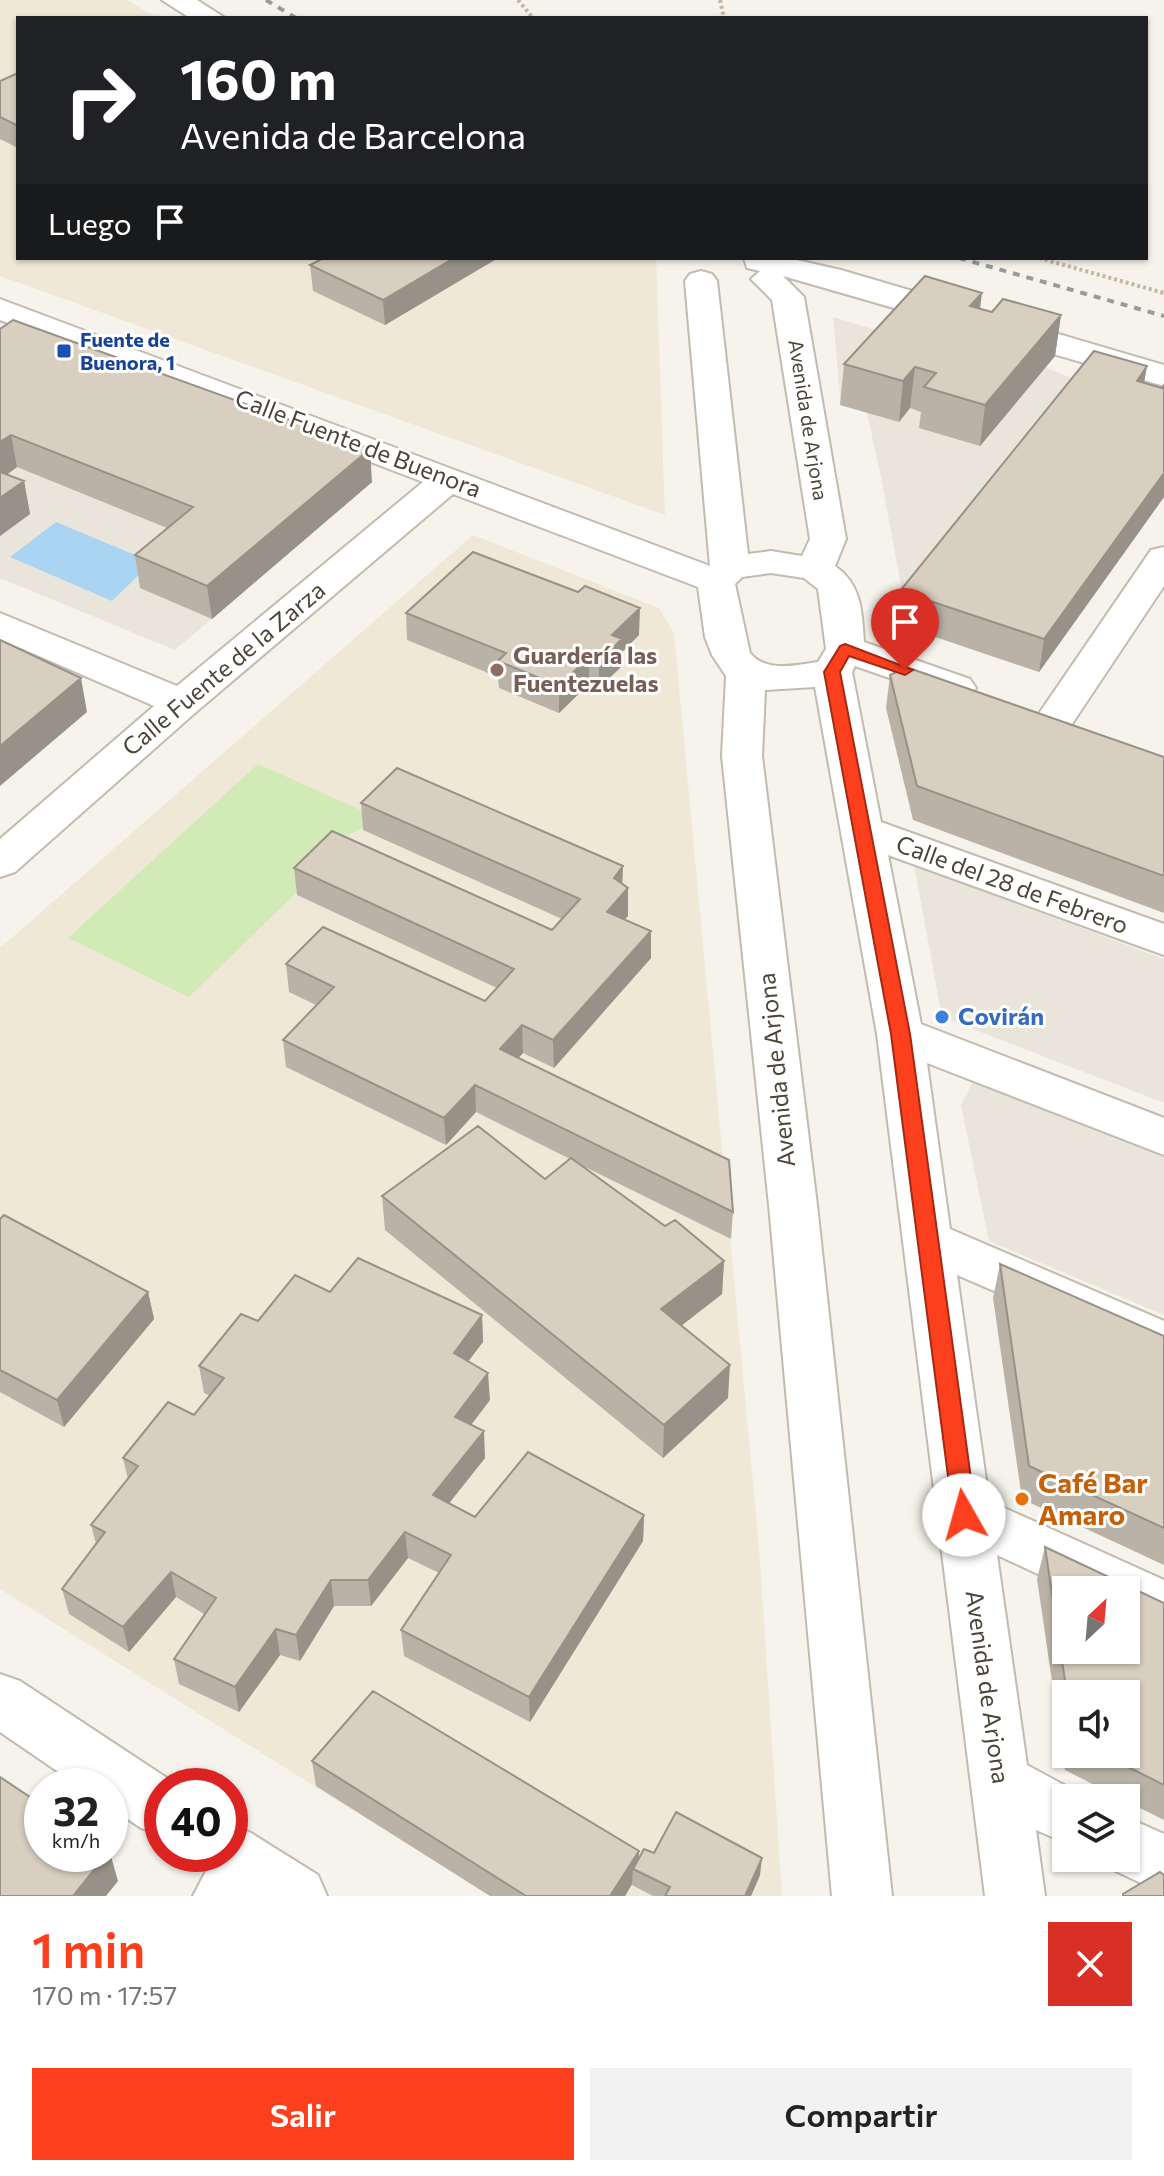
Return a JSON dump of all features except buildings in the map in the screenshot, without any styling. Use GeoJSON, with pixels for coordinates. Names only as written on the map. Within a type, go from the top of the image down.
{"type":"FeatureCollection","features":[{"type":"Feature","properties":{"kind":"street"},"geometry":{"type":"LineString","coordinates":[[176,0],[207,16]]}},
{"type":"Feature","properties":{"kind":"street"},"geometry":{"type":"LineString","coordinates":[[705,270],[720,291],[750,276],[830,277],[1164,376]]}},
{"type":"Feature","properties":{"kind":"street"},"geometry":{"type":"LineString","coordinates":[[705,270],[723,574],[722,637],[729,658],[746,674],[792,679],[839,661],[1024,711],[1095,736]]}},
{"type":"Feature","properties":{"kind":"street","name":"Avenida de Arjona"},"geometry":{"type":"LineString","coordinates":[[750,276],[788,297],[828,539],[815,569]]}},
{"type":"Feature","properties":{"kind":"street","name":"Calle Fuente de Buenora"},"geometry":{"type":"LineString","coordinates":[[4,314],[450,478],[723,574]]}},
{"type":"Feature","properties":{"kind":"street","name":"Calle Fuente de la Zarza"},"geometry":{"type":"LineString","coordinates":[[0,862],[182,703],[450,478]]}},
{"type":"Feature","properties":{"kind":"street"},"geometry":{"type":"LineString","coordinates":[[1024,711],[1164,558]]}},
{"type":"Feature","properties":{"kind":"street"},"geometry":{"type":"LineString","coordinates":[[723,574],[771,562],[815,569],[836,584],[843,612],[839,661]]}},
{"type":"Feature","properties":{"kind":"street"},"geometry":{"type":"LineString","coordinates":[[0,625],[182,703]]}},
{"type":"Feature","properties":{"kind":"street","name":"Avenida de Arjona"},"geometry":{"type":"LineString","coordinates":[[839,661],[861,830],[900,1034],[1015,1896]]}},
{"type":"Feature","properties":{"kind":"street","name":"Avenida de Arjona"},"geometry":{"type":"LineString","coordinates":[[746,674],[742,756],[793,1205],[862,1896]]}},
{"type":"Feature","properties":{"kind":"street","name":"Calle del 28 de Febrero"},"geometry":{"type":"LineString","coordinates":[[861,830],[1164,940]]}},
{"type":"Feature","properties":{"kind":"street"},"geometry":{"type":"LineString","coordinates":[[900,1034],[1164,1137]]}},
{"type":"Feature","properties":{"kind":"street"},"geometry":{"type":"LineString","coordinates":[[929,1241],[1164,1343]]}},
{"type":"Feature","properties":{"kind":"street"},"geometry":{"type":"LineString","coordinates":[[964,1515],[1164,1606]]}},
{"type":"Feature","properties":{"kind":"street"},"geometry":{"type":"LineString","coordinates":[[0,1700],[144,1796]]}},
{"type":"Feature","properties":{"kind":"street"},"geometry":{"type":"LineString","coordinates":[[1000,1782],[1052,1808]]}},
{"type":"Feature","properties":{"kind":"street"},"geometry":{"type":"LineString","coordinates":[[1140,1853],[1164,1865]]}},
{"type":"Feature","properties":{"kind":"street"},"geometry":{"type":"LineString","coordinates":[[236,1872],[297,1896]]}},
{"type":"Feature","properties":{"kind":"path"},"geometry":{"type":"LineString","coordinates":[[518,0],[531,16]]}},
{"type":"Feature","properties":{"kind":"path"},"geometry":{"type":"LineString","coordinates":[[1046,260],[1164,293]]}},
{"type":"Feature","properties":{"kind":"shaded area"},"geometry":{"type":"Polygon","coordinates":[[[0,0],[127,0],[154,16],[16,16],[16,260],[656,260],[665,515],[0,276],[0,0]]]}},
{"type":"Feature","properties":{"kind":"shaded area"},"geometry":{"type":"Polygon","coordinates":[[[833,317],[883,332],[1045,367],[1088,385],[1164,497],[1039,672],[897,624],[906,612],[893,607],[900,599],[901,585],[882,482],[867,413],[841,405],[833,317]]]}},
{"type":"Feature","properties":{"kind":"shaded area"},"geometry":{"type":"Polygon","coordinates":[[[0,365],[372,482],[175,650],[0,578],[0,365]]]}},
{"type":"Feature","properties":{"kind":"shaded area"},"geometry":{"type":"Polygon","coordinates":[[[473,535],[659,608],[674,633],[759,1548],[782,1896],[490,1896],[0,1589],[0,948],[473,535]]]}},
{"type":"Feature","properties":{"kind":"shaded area"},"geometry":{"type":"Polygon","coordinates":[[[914,865],[1164,959],[1164,1103],[942,1017],[914,865]]]}},
{"type":"Feature","properties":{"kind":"shaded area"},"geometry":{"type":"Polygon","coordinates":[[[974,1080],[1164,1156],[1164,1315],[989,1241],[961,1105],[974,1080]]]}},
{"type":"Feature","properties":{"kind":"green space"},"geometry":{"type":"Polygon","coordinates":[[[258,764],[374,816],[360,829],[319,850],[295,894],[189,997],[68,938],[258,764]]]}},
{"type":"Feature","properties":{"kind":"water"},"geometry":{"type":"Polygon","coordinates":[[[56,522],[152,562],[112,601],[10,557],[56,522]]]}},
{"type":"Feature","properties":{"kind":"railway"},"geometry":{"type":"LineString","coordinates":[[266,0],[293,16]]}},
{"type":"Feature","properties":{"kind":"railway"},"geometry":{"type":"LineString","coordinates":[[966,260],[1164,316]]}},
{"type":"Feature","properties":{"kind":"place","name":"Fuente de Buenora, 1"},"geometry":{"type":"Point","coordinates":[64,351]}},
{"type":"Feature","properties":{"kind":"place","name":"Guardería las Fuentezuelas"},"geometry":{"type":"Point","coordinates":[497,670]}},
{"type":"Feature","properties":{"kind":"place","name":"Covirán"},"geometry":{"type":"Point","coordinates":[942,1017]}},
{"type":"Feature","properties":{"kind":"place","name":"Café Bar Amaro"},"geometry":{"type":"Point","coordinates":[1022,1499]}},
{"type":"Feature","properties":{"kind":"route"},"geometry":{"type":"LineString","coordinates":[[905,670],[845,649],[832,672],[900,1034],[964,1515]]}}]}
